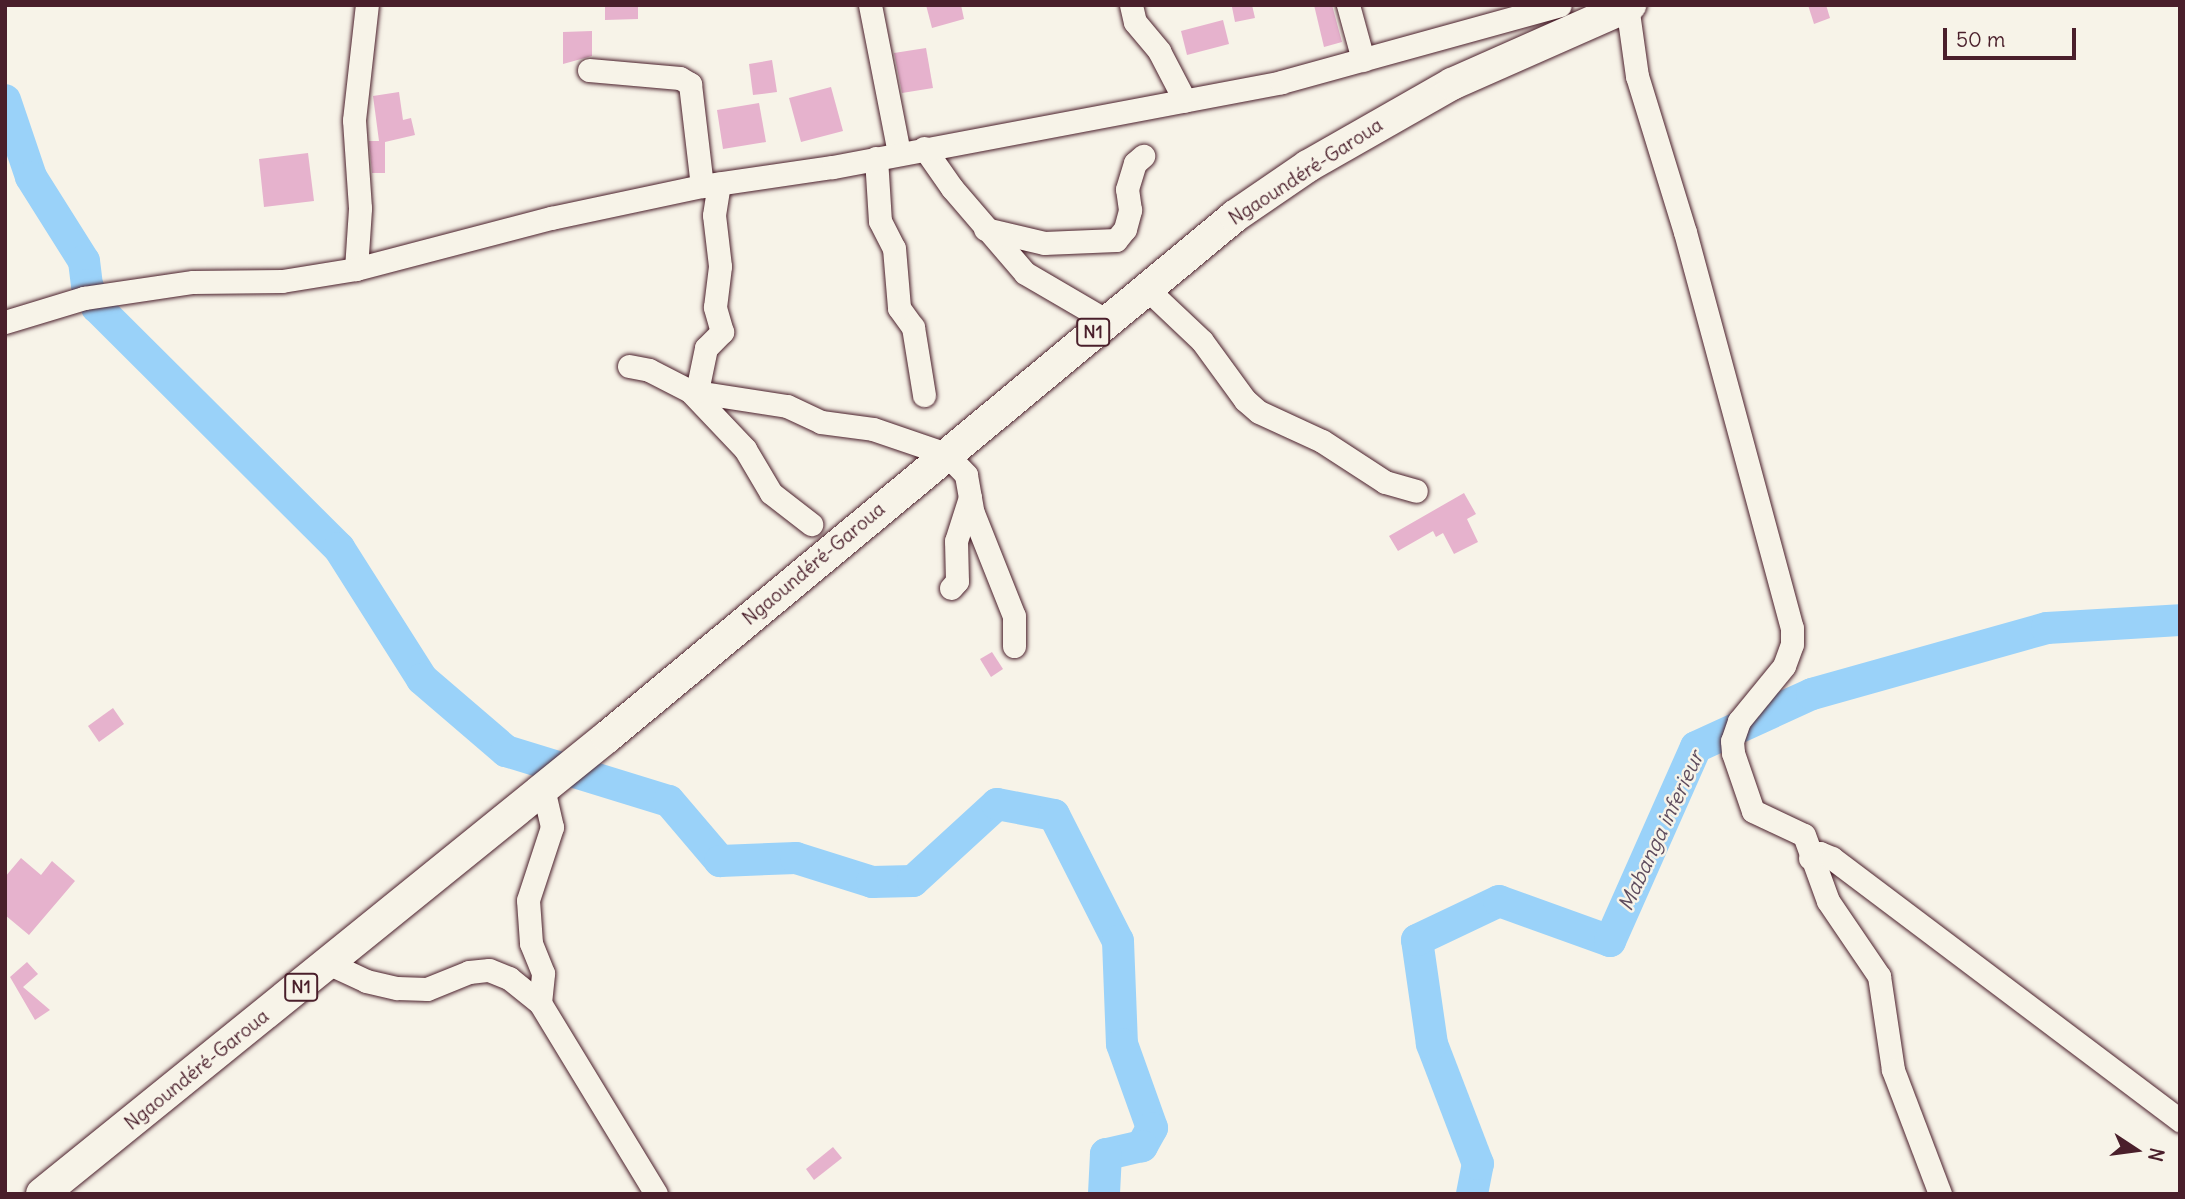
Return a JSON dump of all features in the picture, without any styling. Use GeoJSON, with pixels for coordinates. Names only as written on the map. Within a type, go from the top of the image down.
{"type":"FeatureCollection","features":[{"type":"Feature","properties":{"kind":"highway","name":"Ngaoundéré-Garoua"},"geometry":{"type":"LineString","coordinates":[[43,1194],[330,964],[1146,288],[1263,196],[1372,127],[1502,60],[1628,5]]}},
{"type":"Feature","properties":{"kind":"street"},"geometry":{"type":"LineString","coordinates":[[356,269],[360,208],[354,120],[367,5]]}},
{"type":"Feature","properties":{"kind":"street"},"geometry":{"type":"LineString","coordinates":[[870,5],[899,153]]}},
{"type":"Feature","properties":{"kind":"street"},"geometry":{"type":"LineString","coordinates":[[1131,5],[1135,22],[1159,51],[1185,101]]}},
{"type":"Feature","properties":{"kind":"street"},"geometry":{"type":"LineString","coordinates":[[1348,5],[1363,60]]}},
{"type":"Feature","properties":{"kind":"street"},"geometry":{"type":"LineString","coordinates":[[5,322],[93,297],[193,282],[282,281],[356,269],[551,218],[711,185],[876,158],[1185,101],[1363,60],[1560,5]]}},
{"type":"Feature","properties":{"kind":"street"},"geometry":{"type":"LineString","coordinates":[[1628,5],[1637,76],[1685,232],[1791,628],[1792,644],[1784,666],[1735,731],[1753,811],[1798,830],[1843,928],[1871,958],[1880,976],[1894,1070],[1940,1194]]}},
{"type":"Feature","properties":{"kind":"street"},"geometry":{"type":"LineString","coordinates":[[589,70],[680,78],[690,84],[711,185],[720,266],[715,307],[722,332],[706,348],[694,391]]}},
{"type":"Feature","properties":{"kind":"street"},"geometry":{"type":"LineString","coordinates":[[924,148],[985,229],[1025,273],[1107,321]]}},
{"type":"Feature","properties":{"kind":"street"},"geometry":{"type":"LineString","coordinates":[[985,229],[1044,243],[1116,240],[1125,229],[1127,189],[1135,163],[1143,156]]}},
{"type":"Feature","properties":{"kind":"street"},"geometry":{"type":"LineString","coordinates":[[876,158],[880,221],[894,248],[899,308],[913,327],[924,395]]}},
{"type":"Feature","properties":{"kind":"street"},"geometry":{"type":"LineString","coordinates":[[1146,288],[1202,341],[1245,400],[1259,412],[1322,441],[1385,482],[1416,491]]}},
{"type":"Feature","properties":{"kind":"street"},"geometry":{"type":"LineString","coordinates":[[629,366],[649,370],[694,391],[787,406],[821,422],[873,429],[946,454],[966,475],[970,497],[1014,616],[1014,646]]}},
{"type":"Feature","properties":{"kind":"street"},"geometry":{"type":"LineString","coordinates":[[694,391],[745,449],[771,493],[811,524]]}},
{"type":"Feature","properties":{"kind":"street"},"geometry":{"type":"LineString","coordinates":[[951,588],[957,581],[956,541],[970,497]]}},
{"type":"Feature","properties":{"kind":"street"},"geometry":{"type":"LineString","coordinates":[[540,1003],[543,973],[531,943],[528,900],[552,827],[550,782]]}},
{"type":"Feature","properties":{"kind":"street"},"geometry":{"type":"LineString","coordinates":[[1810,858],[1820,853],[1832,859],[2180,1120]]}},
{"type":"Feature","properties":{"kind":"street"},"geometry":{"type":"LineString","coordinates":[[330,964],[366,981],[397,988],[427,989],[470,972],[489,970],[509,978],[540,1003],[656,1194]]}},
{"type":"Feature","properties":{"kind":"building"},"geometry":{"type":"Polygon","coordinates":[[[605,5],[638,5],[638,19],[605,20],[605,5]]]}},
{"type":"Feature","properties":{"kind":"building"},"geometry":{"type":"Polygon","coordinates":[[[926,5],[961,5],[964,19],[932,28],[926,5]]]}},
{"type":"Feature","properties":{"kind":"building"},"geometry":{"type":"Polygon","coordinates":[[[1252,5],[1255,18],[1235,22],[1232,7],[1252,5]]]}},
{"type":"Feature","properties":{"kind":"building"},"geometry":{"type":"Polygon","coordinates":[[[1314,5],[1332,5],[1342,42],[1324,47],[1314,5]]]}},
{"type":"Feature","properties":{"kind":"building"},"geometry":{"type":"Polygon","coordinates":[[[1808,5],[1826,5],[1830,18],[1814,24],[1808,5]]]}},
{"type":"Feature","properties":{"kind":"building"},"geometry":{"type":"Polygon","coordinates":[[[1223,20],[1229,44],[1187,55],[1181,31],[1223,20]]]}},
{"type":"Feature","properties":{"kind":"building"},"geometry":{"type":"Polygon","coordinates":[[[592,31],[592,56],[563,64],[563,32],[592,31]]]}},
{"type":"Feature","properties":{"kind":"building"},"geometry":{"type":"Polygon","coordinates":[[[926,48],[933,88],[902,93],[894,53],[926,48]]]}},
{"type":"Feature","properties":{"kind":"building"},"geometry":{"type":"Polygon","coordinates":[[[772,60],[777,92],[753,95],[749,64],[772,60]]]}},
{"type":"Feature","properties":{"kind":"building"},"geometry":{"type":"Polygon","coordinates":[[[831,87],[843,131],[801,142],[789,98],[831,87]]]}},
{"type":"Feature","properties":{"kind":"building"},"geometry":{"type":"Polygon","coordinates":[[[399,92],[403,120],[411,118],[415,135],[385,142],[385,173],[372,173],[369,141],[379,141],[373,96],[399,92]]]}},
{"type":"Feature","properties":{"kind":"building"},"geometry":{"type":"Polygon","coordinates":[[[759,103],[766,142],[723,149],[717,110],[759,103]]]}},
{"type":"Feature","properties":{"kind":"building"},"geometry":{"type":"Polygon","coordinates":[[[308,153],[314,201],[264,207],[259,159],[308,153]]]}},
{"type":"Feature","properties":{"kind":"building"},"geometry":{"type":"Polygon","coordinates":[[[1464,493],[1476,514],[1467,519],[1478,542],[1454,554],[1443,533],[1436,537],[1433,531],[1398,551],[1389,536],[1464,493]]]}},
{"type":"Feature","properties":{"kind":"building"},"geometry":{"type":"Polygon","coordinates":[[[992,652],[1003,669],[991,677],[980,659],[992,652]]]}},
{"type":"Feature","properties":{"kind":"building"},"geometry":{"type":"Polygon","coordinates":[[[113,708],[124,724],[99,742],[88,726],[113,708]]]}},
{"type":"Feature","properties":{"kind":"building"},"geometry":{"type":"Polygon","coordinates":[[[21,858],[41,875],[52,861],[75,881],[29,935],[5,915],[5,877],[21,858]]]}},
{"type":"Feature","properties":{"kind":"building"},"geometry":{"type":"Polygon","coordinates":[[[27,962],[38,974],[23,987],[50,1010],[35,1020],[10,977],[27,962]]]}},
{"type":"Feature","properties":{"kind":"building"},"geometry":{"type":"Polygon","coordinates":[[[833,1147],[842,1158],[814,1180],[806,1169],[833,1147]]]}},
{"type":"Feature","properties":{"kind":"waterway"},"geometry":{"type":"LineString","coordinates":[[5,100],[31,177],[84,261],[87,285],[97,307],[339,548],[422,679],[506,751],[669,801],[720,861],[796,858],[872,882],[913,881],[997,804],[1054,815],[1118,941],[1122,1044],[1152,1128],[1142,1146],[1106,1154],[1104,1194]]}},
{"type":"Feature","properties":{"kind":"waterway","name":"Mabanga inferieur"},"geometry":{"type":"LineString","coordinates":[[1472,1194],[1478,1164],[1432,1044],[1417,940],[1499,901],[1610,941],[1696,747],[1812,694],[2047,628],[2180,620]]}}]}
